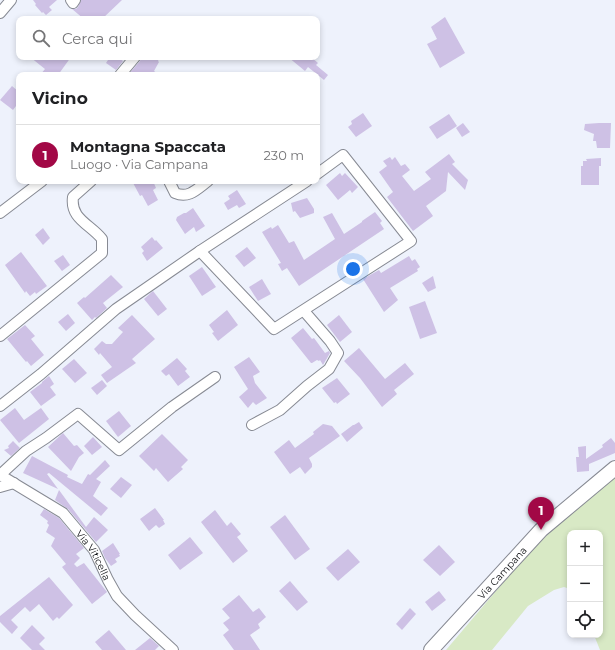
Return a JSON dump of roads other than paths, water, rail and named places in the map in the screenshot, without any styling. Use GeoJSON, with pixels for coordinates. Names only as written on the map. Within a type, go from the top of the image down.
{"type":"FeatureCollection","features":[{"type":"Feature","properties":{"kind":"main road","name":"Via Campana"},"geometry":{"type":"LineString","coordinates":[[430,650],[541,530],[615,468]]}},
{"type":"Feature","properties":{"kind":"street"},"geometry":{"type":"LineString","coordinates":[[0,13],[11,0]]}},
{"type":"Feature","properties":{"kind":"street"},"geometry":{"type":"LineString","coordinates":[[71,0],[73,3],[75,0]]}},
{"type":"Feature","properties":{"kind":"street"},"geometry":{"type":"LineString","coordinates":[[122,72],[132,60]]}},
{"type":"Feature","properties":{"kind":"street"},"geometry":{"type":"LineString","coordinates":[[200,251],[274,329],[411,241],[343,155],[320,172]]}},
{"type":"Feature","properties":{"kind":"street"},"geometry":{"type":"LineString","coordinates":[[0,213],[38,184]]}},
{"type":"Feature","properties":{"kind":"street"},"geometry":{"type":"LineString","coordinates":[[0,336],[102,253],[102,239],[77,216],[72,206],[73,198],[88,184]]}},
{"type":"Feature","properties":{"kind":"street"},"geometry":{"type":"LineString","coordinates":[[170,184],[175,194],[182,196],[188,195],[204,184]]}},
{"type":"Feature","properties":{"kind":"street"},"geometry":{"type":"LineString","coordinates":[[0,406],[41,374],[116,309],[200,251],[302,184]]}},
{"type":"Feature","properties":{"kind":"street"},"geometry":{"type":"LineString","coordinates":[[252,425],[280,410],[329,369],[338,353],[330,340],[304,310]]}},
{"type":"Feature","properties":{"kind":"street"},"geometry":{"type":"LineString","coordinates":[[0,475],[26,451],[78,414],[119,450],[172,407],[215,377]]}},
{"type":"Feature","properties":{"kind":"street","name":"Via Viticella"},"geometry":{"type":"LineString","coordinates":[[0,475],[63,513],[94,550],[117,596],[134,615],[173,650]]}},
{"type":"Feature","properties":{"kind":"street"},"geometry":{"type":"LineString","coordinates":[[0,486],[14,483]]}},
{"type":"Feature","properties":{"kind":"place","name":"Montagna Spaccata"},"geometry":{"type":"Point","coordinates":[541,530]}}]}
